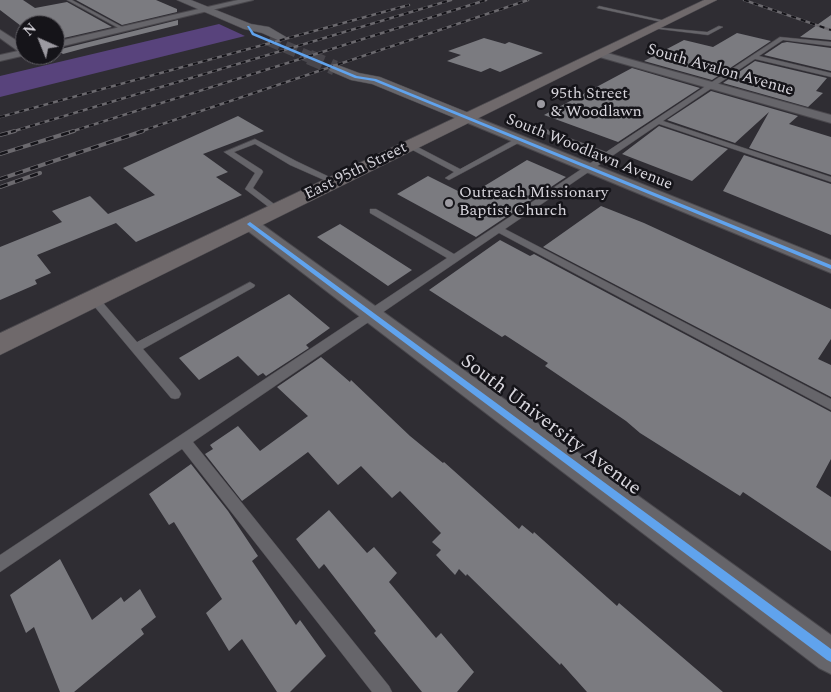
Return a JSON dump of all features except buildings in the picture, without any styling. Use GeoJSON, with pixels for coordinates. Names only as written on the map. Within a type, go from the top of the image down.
{"type":"FeatureCollection","features":[{"type":"Feature","properties":{"kind":"main road","name":"East 95th Street"},"geometry":{"type":"LineString","coordinates":[[0,345],[712,0]]}},
{"type":"Feature","properties":{"kind":"street"},"geometry":{"type":"LineString","coordinates":[[182,0],[248,27],[253,34],[274,38]]}},
{"type":"Feature","properties":{"kind":"street"},"geometry":{"type":"LineString","coordinates":[[65,43],[249,0]]}},
{"type":"Feature","properties":{"kind":"street"},"geometry":{"type":"LineString","coordinates":[[0,32],[15,44]]}},
{"type":"Feature","properties":{"kind":"street"},"geometry":{"type":"LineString","coordinates":[[0,58],[15,54]]}},
{"type":"Feature","properties":{"kind":"street","name":"South Avalon Avenue"},"geometry":{"type":"LineString","coordinates":[[600,54],[831,119]]}},
{"type":"Feature","properties":{"kind":"street","name":"South Woodlawn Avenue"},"geometry":{"type":"LineString","coordinates":[[341,66],[356,77],[374,80],[831,267]]}},
{"type":"Feature","properties":{"kind":"street","name":"South University Avenue"},"geometry":{"type":"LineString","coordinates":[[250,224],[831,656]]}},
{"type":"Feature","properties":{"kind":"lane"},"geometry":{"type":"LineString","coordinates":[[69,0],[124,29]]}},
{"type":"Feature","properties":{"kind":"lane"},"geometry":{"type":"LineString","coordinates":[[599,7],[666,22]]}},
{"type":"Feature","properties":{"kind":"lane"},"geometry":{"type":"LineString","coordinates":[[653,28],[708,34],[721,27]]}},
{"type":"Feature","properties":{"kind":"lane"},"geometry":{"type":"LineString","coordinates":[[0,564],[373,315],[782,38],[831,44]]}},
{"type":"Feature","properties":{"kind":"lane"},"geometry":{"type":"LineString","coordinates":[[754,56],[831,75]]}},
{"type":"Feature","properties":{"kind":"lane"},"geometry":{"type":"LineString","coordinates":[[658,122],[831,180]]}},
{"type":"Feature","properties":{"kind":"lane"},"geometry":{"type":"LineString","coordinates":[[526,123],[608,156]]}},
{"type":"Feature","properties":{"kind":"lane"},"geometry":{"type":"LineString","coordinates":[[449,178],[520,140]]}},
{"type":"Feature","properties":{"kind":"lane"},"geometry":{"type":"LineString","coordinates":[[550,152],[569,140]]}},
{"type":"Feature","properties":{"kind":"lane"},"geometry":{"type":"LineString","coordinates":[[278,210],[250,189],[258,172],[228,152],[255,141],[293,163],[336,182]]}},
{"type":"Feature","properties":{"kind":"lane"},"geometry":{"type":"LineString","coordinates":[[409,146],[460,172]]}},
{"type":"Feature","properties":{"kind":"lane"},"geometry":{"type":"LineString","coordinates":[[373,210],[456,259]]}},
{"type":"Feature","properties":{"kind":"lane"},"geometry":{"type":"LineString","coordinates":[[499,230],[831,406]]}},
{"type":"Feature","properties":{"kind":"lane"},"geometry":{"type":"LineString","coordinates":[[136,348],[250,285]]}},
{"type":"Feature","properties":{"kind":"lane"},"geometry":{"type":"LineString","coordinates":[[94,300],[175,394]]}},
{"type":"Feature","properties":{"kind":"lane"},"geometry":{"type":"LineString","coordinates":[[184,441],[383,692]]}},
{"type":"Feature","properties":{"kind":"shaded area"},"geometry":{"type":"Polygon","coordinates":[[[219,24],[245,36],[0,97],[0,76],[46,65],[65,65],[65,61],[219,24]]]}},
{"type":"Feature","properties":{"kind":"tunnel"},"geometry":{"type":"LineString","coordinates":[[269,40],[312,58]]}},
{"type":"Feature","properties":{"kind":"tunnel"},"geometry":{"type":"LineString","coordinates":[[309,57],[335,68]]}},
{"type":"Feature","properties":{"kind":"railway"},"geometry":{"type":"LineString","coordinates":[[11,132],[451,0]]}},
{"type":"Feature","properties":{"kind":"railway"},"geometry":{"type":"LineString","coordinates":[[70,132],[486,0]]}},
{"type":"Feature","properties":{"kind":"railway"},"geometry":{"type":"LineString","coordinates":[[139,132],[528,0]]}},
{"type":"Feature","properties":{"kind":"railway"},"geometry":{"type":"LineString","coordinates":[[744,0],[831,30]]}},
{"type":"Feature","properties":{"kind":"railway"},"geometry":{"type":"LineString","coordinates":[[0,117],[409,5]]}},
{"type":"Feature","properties":{"kind":"railway"},"geometry":{"type":"LineString","coordinates":[[0,135],[15,131]]}},
{"type":"Feature","properties":{"kind":"railway"},"geometry":{"type":"LineString","coordinates":[[0,154],[74,131]]}},
{"type":"Feature","properties":{"kind":"railway"},"geometry":{"type":"LineString","coordinates":[[0,179],[143,131]]}},
{"type":"Feature","properties":{"kind":"railway"},"geometry":{"type":"LineString","coordinates":[[0,187],[40,173]]}},
{"type":"Feature","properties":{"kind":"cycle path"},"geometry":{"type":"LineString","coordinates":[[248,27],[253,34],[356,77],[375,80],[831,267]]}},
{"type":"Feature","properties":{"kind":"cycle path"},"geometry":{"type":"LineString","coordinates":[[250,224],[831,656]]}},
{"type":"Feature","properties":{"kind":"place","name":"95th Street & Woodlawn"},"geometry":{"type":"Point","coordinates":[541,104]}},
{"type":"Feature","properties":{"kind":"place","name":"Outreach Missionary Baptist Church"},"geometry":{"type":"Point","coordinates":[449,203]}}]}
